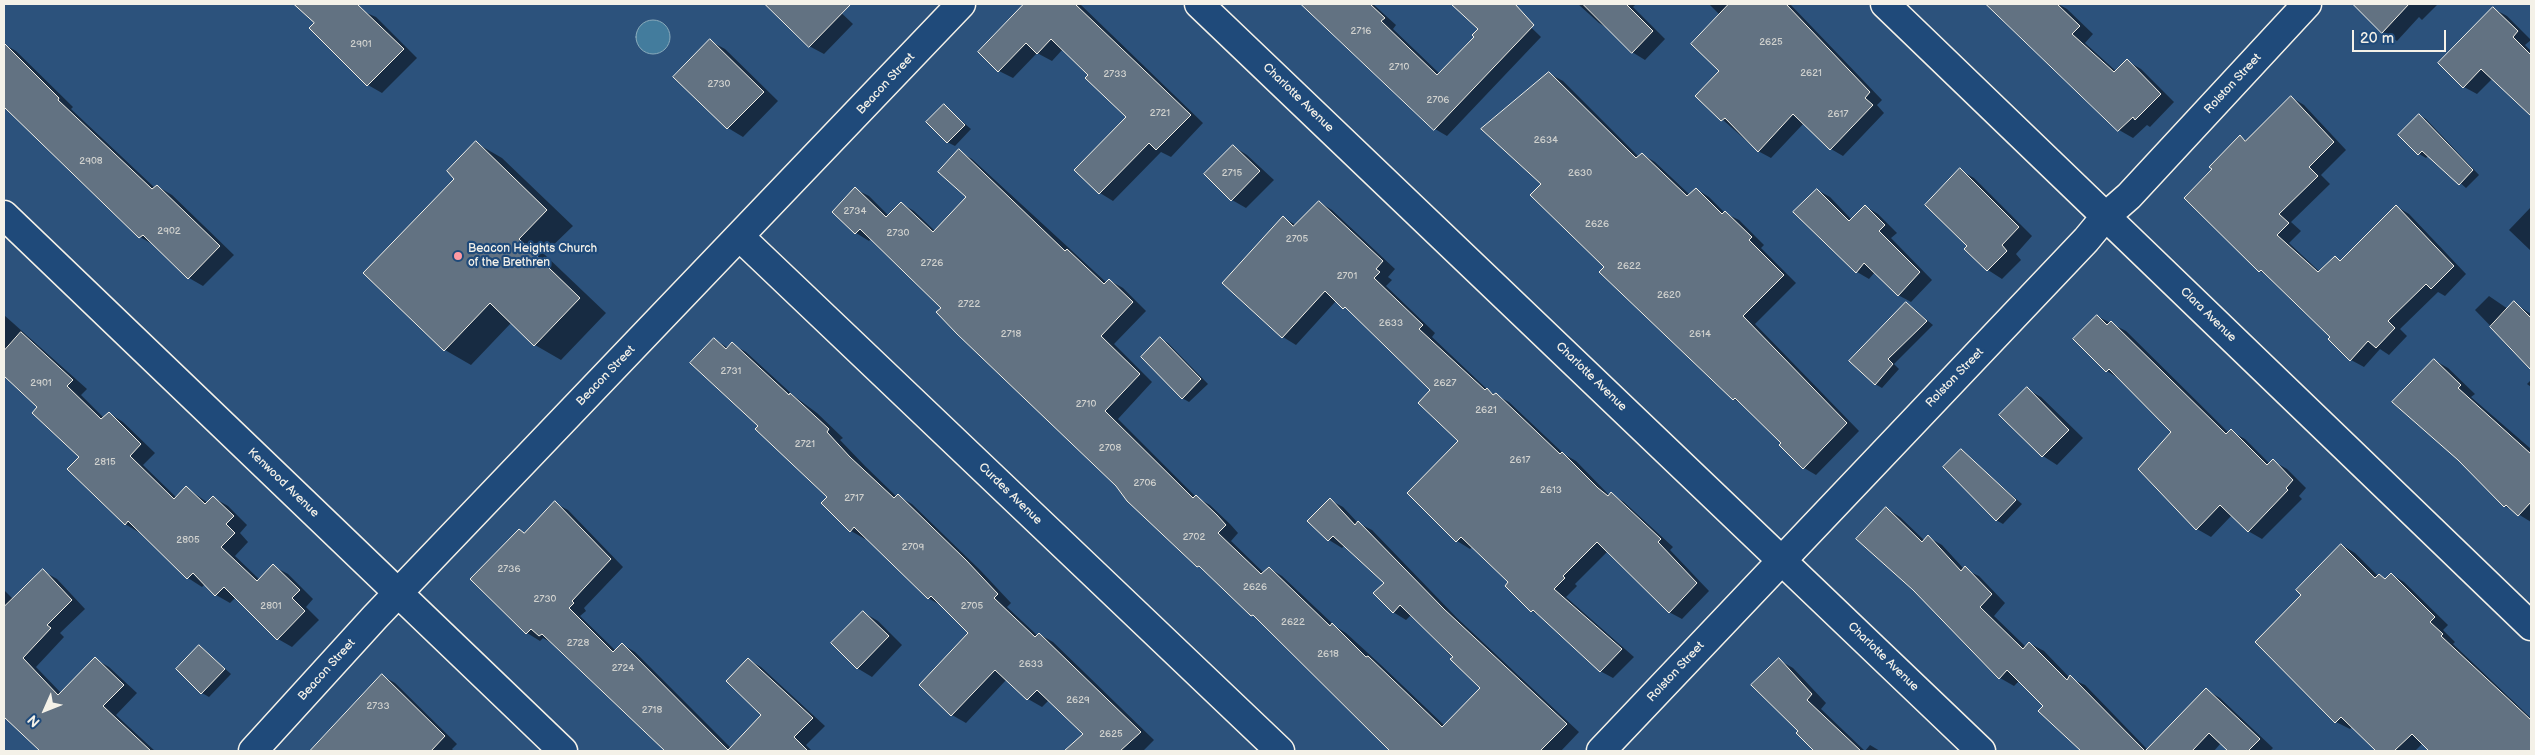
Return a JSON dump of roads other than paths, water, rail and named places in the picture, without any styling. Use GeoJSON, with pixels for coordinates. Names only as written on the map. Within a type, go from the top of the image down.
{"type":"FeatureCollection","features":[{"type":"Feature","properties":{"kind":"street","name":"Beacon Street"},"geometry":{"type":"LineString","coordinates":[[253,751],[397,595],[961,4]]}},
{"type":"Feature","properties":{"kind":"street","name":"Charlotte Avenue"},"geometry":{"type":"LineString","coordinates":[[1199,4],[1981,751]]}},
{"type":"Feature","properties":{"kind":"street","name":"Clara Avenue"},"geometry":{"type":"LineString","coordinates":[[1885,4],[2531,626]]}},
{"type":"Feature","properties":{"kind":"street","name":"Rolston Street"},"geometry":{"type":"LineString","coordinates":[[1601,751],[2086,240],[2105,216],[2129,196],[2307,4]]}},
{"type":"Feature","properties":{"kind":"street","name":"Kenwood Avenue"},"geometry":{"type":"LineString","coordinates":[[4,215],[397,595],[563,751]]}},
{"type":"Feature","properties":{"kind":"street","name":"Curdes Avenue"},"geometry":{"type":"LineString","coordinates":[[740,237],[1280,751]]}},
{"type":"Feature","properties":{"kind":"water"},"geometry":{"type":"Polygon","coordinates":[[[653,20],[665,25],[670,37],[665,49],[653,54],[641,49],[636,37],[641,25],[653,20]]]}},
{"type":"Feature","properties":{"kind":"place","name":"Beacon Heights Church of the Brethren"},"geometry":{"type":"Point","coordinates":[458,256]}}]}
